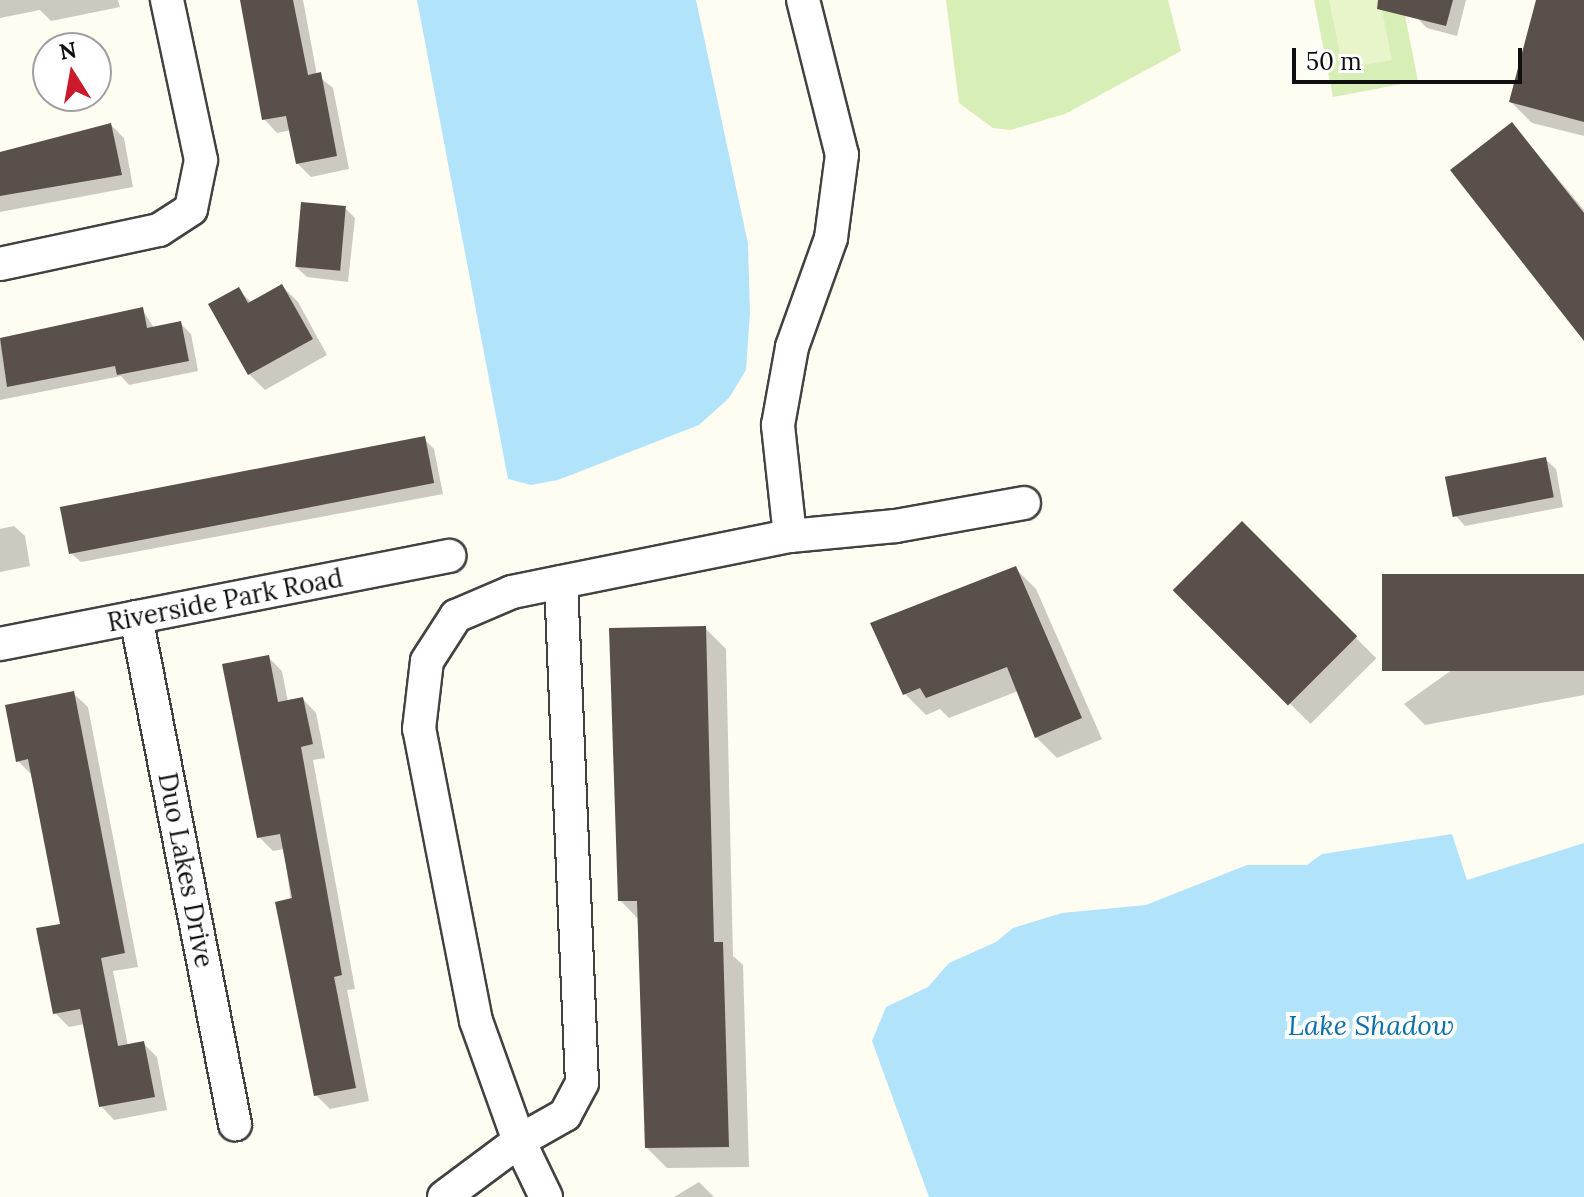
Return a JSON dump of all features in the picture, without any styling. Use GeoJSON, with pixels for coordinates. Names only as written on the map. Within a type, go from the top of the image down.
{"type":"FeatureCollection","features":[{"type":"Feature","properties":{"kind":"street"},"geometry":{"type":"LineString","coordinates":[[0,264],[159,230],[191,209],[201,160],[167,0]]}},
{"type":"Feature","properties":{"kind":"street"},"geometry":{"type":"LineString","coordinates":[[790,536],[778,425],[792,347],[831,238],[842,155],[803,0]]}},
{"type":"Feature","properties":{"kind":"street"},"geometry":{"type":"LineString","coordinates":[[546,1197],[519,1141],[476,1021],[419,729],[427,661],[456,616],[512,592],[790,536],[896,526],[1024,503]]}},
{"type":"Feature","properties":{"kind":"street","name":"Riverside Park Road"},"geometry":{"type":"LineString","coordinates":[[0,644],[449,556]]}},
{"type":"Feature","properties":{"kind":"street"},"geometry":{"type":"LineString","coordinates":[[444,1197],[519,1141],[565,1115],[582,1083],[561,582]]}},
{"type":"Feature","properties":{"kind":"street","name":"Duo Lakes Drive"},"geometry":{"type":"LineString","coordinates":[[136,617],[235,1124]]}},
{"type":"Feature","properties":{"kind":"green space"},"geometry":{"type":"Polygon","coordinates":[[[946,0],[1168,0],[1181,51],[1065,114],[1010,130],[993,128],[959,103],[946,0]]]}},
{"type":"Feature","properties":{"kind":"green space"},"geometry":{"type":"Polygon","coordinates":[[[1314,0],[1402,0],[1418,81],[1333,97],[1314,0]]]}},
{"type":"Feature","properties":{"kind":"green space"},"geometry":{"type":"Polygon","coordinates":[[[1329,0],[1380,0],[1392,60],[1343,69],[1329,0]]]}},
{"type":"Feature","properties":{"kind":"water"},"geometry":{"type":"Polygon","coordinates":[[[417,0],[696,0],[748,244],[750,313],[746,370],[729,398],[699,425],[558,480],[531,485],[508,479],[417,0]]]}},
{"type":"Feature","properties":{"kind":"water","name":"Lake Shadow"},"geometry":{"type":"Polygon","coordinates":[[[1452,834],[1467,880],[1584,843],[1584,1197],[929,1197],[872,1041],[886,1007],[928,987],[949,963],[996,942],[1013,928],[1062,913],[1146,905],[1247,865],[1307,865],[1322,854],[1452,834]]]}},
{"type":"Feature","properties":{"kind":"building"},"geometry":{"type":"Polygon","coordinates":[[[240,0],[293,0],[308,75],[321,72],[337,156],[296,164],[286,116],[262,120],[240,0]]]}},
{"type":"Feature","properties":{"kind":"building"},"geometry":{"type":"Polygon","coordinates":[[[1378,0],[1453,0],[1446,26],[1377,9],[1378,0]]]}},
{"type":"Feature","properties":{"kind":"building"},"geometry":{"type":"Polygon","coordinates":[[[1536,0],[1584,0],[1584,122],[1509,102],[1536,0]]]}},
{"type":"Feature","properties":{"kind":"building"},"geometry":{"type":"Polygon","coordinates":[[[1512,122],[1584,213],[1584,341],[1450,170],[1512,122]]]}},
{"type":"Feature","properties":{"kind":"building"},"geometry":{"type":"Polygon","coordinates":[[[111,123],[122,175],[0,196],[0,152],[111,123]]]}},
{"type":"Feature","properties":{"kind":"building"},"geometry":{"type":"Polygon","coordinates":[[[301,202],[346,206],[340,271],[295,267],[301,202]]]}},
{"type":"Feature","properties":{"kind":"building"},"geometry":{"type":"Polygon","coordinates":[[[282,284],[313,339],[248,375],[208,304],[239,287],[248,303],[282,284]]]}},
{"type":"Feature","properties":{"kind":"building"},"geometry":{"type":"Polygon","coordinates":[[[143,307],[147,328],[181,321],[189,361],[117,375],[115,366],[7,387],[0,338],[143,307]]]}},
{"type":"Feature","properties":{"kind":"building"},"geometry":{"type":"Polygon","coordinates":[[[425,436],[434,483],[69,554],[60,507],[425,436]]]}},
{"type":"Feature","properties":{"kind":"building"},"geometry":{"type":"Polygon","coordinates":[[[1546,457],[1554,497],[1453,517],[1445,477],[1546,457]]]}},
{"type":"Feature","properties":{"kind":"building"},"geometry":{"type":"Polygon","coordinates":[[[1242,521],[1357,636],[1288,706],[1173,590],[1242,521]]]}},
{"type":"Feature","properties":{"kind":"building"},"geometry":{"type":"Polygon","coordinates":[[[1016,566],[1082,718],[1035,738],[1007,667],[926,698],[920,688],[903,695],[870,623],[1016,566]]]}},
{"type":"Feature","properties":{"kind":"building"},"geometry":{"type":"Polygon","coordinates":[[[1382,574],[1584,574],[1584,671],[1382,671],[1382,574]]]}},
{"type":"Feature","properties":{"kind":"building"},"geometry":{"type":"Polygon","coordinates":[[[706,626],[714,942],[723,942],[729,1147],[645,1148],[637,901],[618,901],[609,628],[706,626]]]}},
{"type":"Feature","properties":{"kind":"building"},"geometry":{"type":"Polygon","coordinates":[[[269,655],[278,702],[303,697],[313,744],[301,747],[342,975],[334,977],[356,1088],[314,1096],[275,902],[292,898],[280,834],[257,838],[222,664],[269,655]]]}},
{"type":"Feature","properties":{"kind":"building"},"geometry":{"type":"Polygon","coordinates":[[[74,691],[125,953],[101,958],[118,1046],[144,1041],[155,1097],[99,1107],[80,1009],[53,1014],[36,928],[60,924],[28,759],[16,762],[5,705],[74,691]]]}}]}
